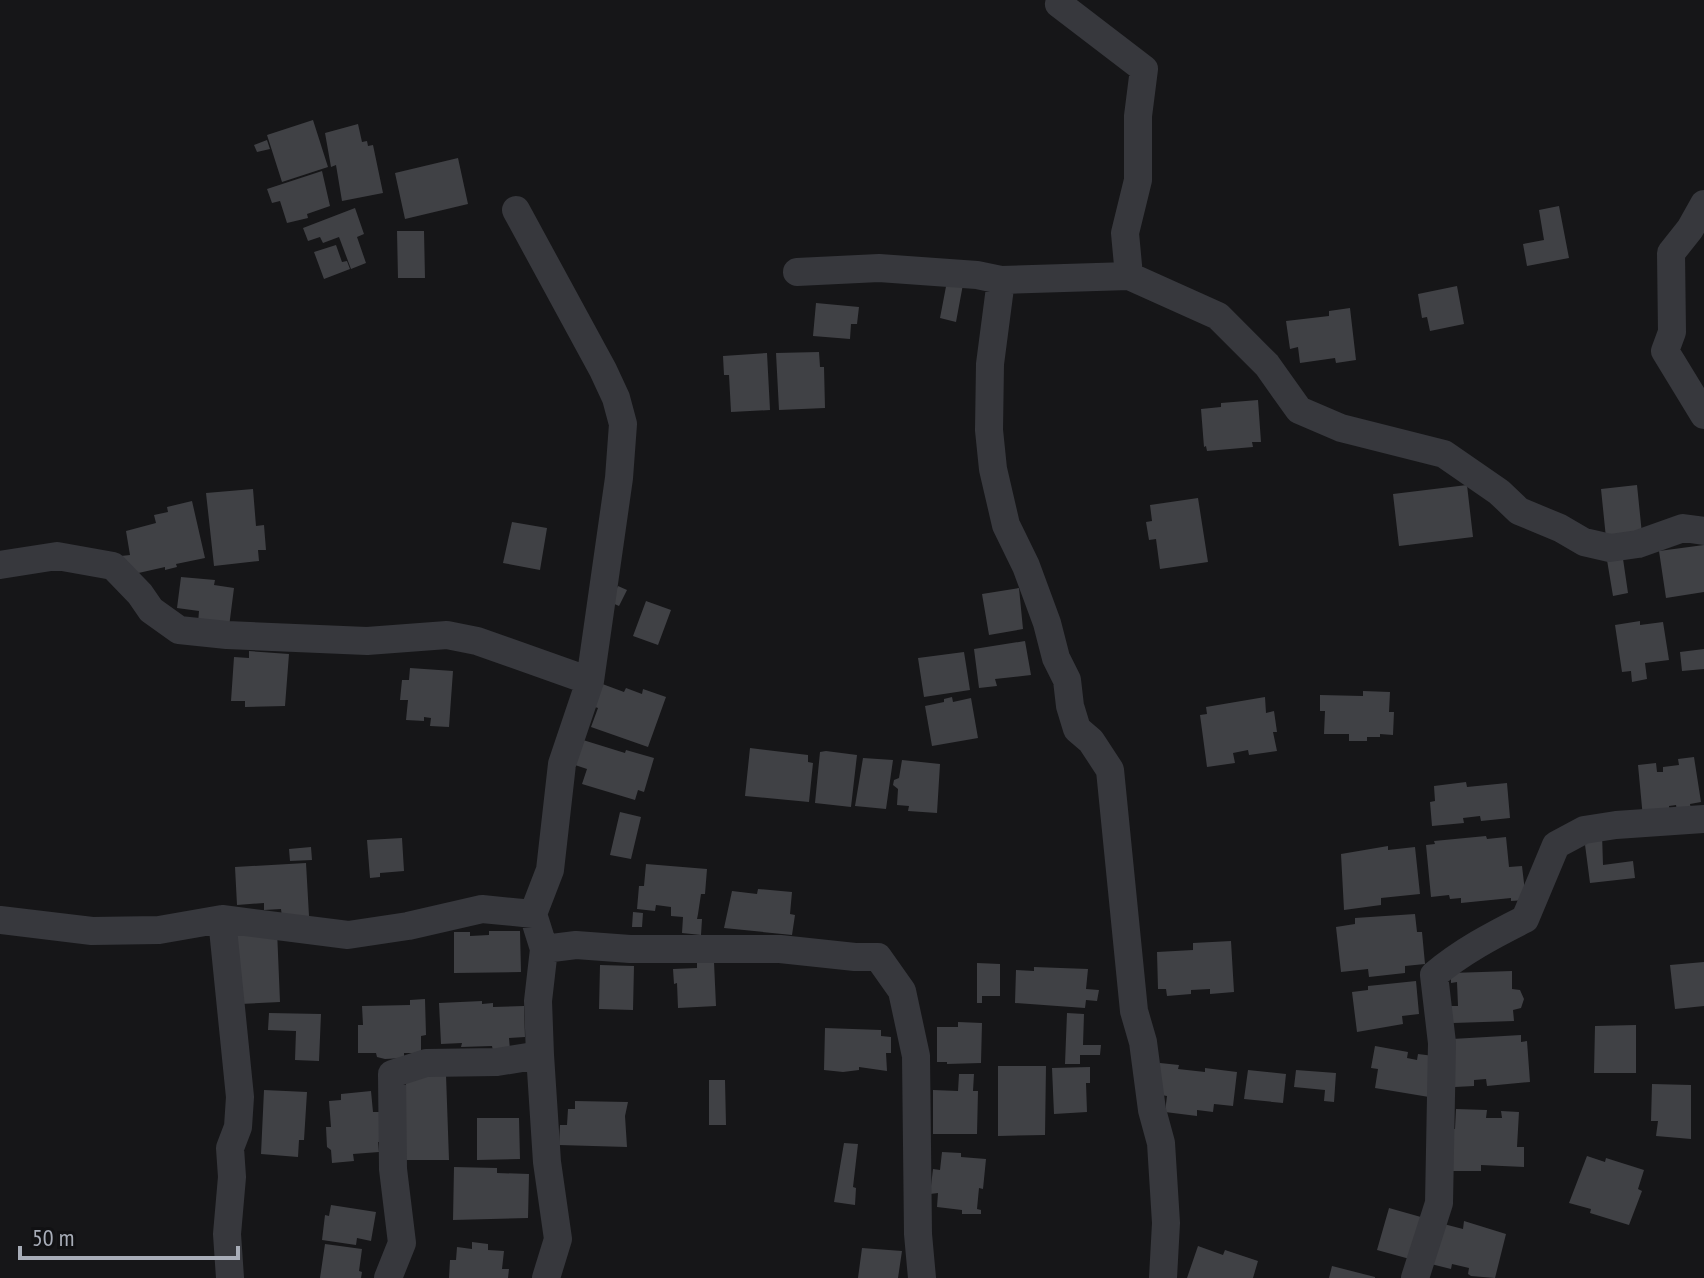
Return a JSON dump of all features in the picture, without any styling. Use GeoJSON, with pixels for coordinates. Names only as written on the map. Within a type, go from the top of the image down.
{"type":"FeatureCollection","features":[{"type":"Feature","properties":{"kind":"street"},"geometry":{"type":"LineString","coordinates":[[1060,0],[1059,4],[1144,69],[1138,116],[1138,180],[1125,233],[1129,276]]}},
{"type":"Feature","properties":{"kind":"street"},"geometry":{"type":"LineString","coordinates":[[1704,204],[1671,253],[1672,332],[1665,351],[1704,415]]}},
{"type":"Feature","properties":{"kind":"street"},"geometry":{"type":"LineString","coordinates":[[516,210],[603,370],[616,398],[623,424],[619,478],[590,681],[562,764],[550,870],[533,914],[544,949],[538,1001],[540,1055],[547,1162],[558,1239],[546,1278]]}},
{"type":"Feature","properties":{"kind":"street"},"geometry":{"type":"LineString","coordinates":[[797,272],[879,268],[977,275],[1001,280],[1129,276],[1218,316],[1267,365],[1299,410],[1341,428],[1444,454],[1499,492],[1519,511],[1584,542],[1610,548],[1638,544],[1683,528],[1704,531]]}},
{"type":"Feature","properties":{"kind":"street"},"geometry":{"type":"LineString","coordinates":[[1001,280],[990,364],[989,430],[993,469],[1006,525],[1026,566],[1056,658],[1067,680],[1077,729],[1091,741],[1110,770],[1134,1011],[1143,1042],[1152,1110],[1161,1143],[1166,1223],[1163,1278]]}},
{"type":"Feature","properties":{"kind":"street"},"geometry":{"type":"LineString","coordinates":[[0,565],[57,556],[113,566],[151,610],[179,630],[367,641],[447,635],[477,641],[590,681]]}},
{"type":"Feature","properties":{"kind":"street"},"geometry":{"type":"LineString","coordinates":[[1415,1278],[1439,1203],[1442,1043],[1434,975],[1488,938],[1525,919],[1556,845],[1584,830],[1704,819]]}},
{"type":"Feature","properties":{"kind":"street"},"geometry":{"type":"LineString","coordinates":[[0,920],[92,931],[159,930],[222,919],[348,935],[482,909],[533,914]]}},
{"type":"Feature","properties":{"kind":"street"},"geometry":{"type":"LineString","coordinates":[[222,919],[240,1097],[238,1127],[230,1148],[232,1177],[227,1234],[230,1278]]}},
{"type":"Feature","properties":{"kind":"street"},"geometry":{"type":"LineString","coordinates":[[544,949],[576,945],[630,949],[780,949],[878,957],[902,991],[916,1056],[918,1234],[922,1278]]}},
{"type":"Feature","properties":{"kind":"street"},"geometry":{"type":"LineString","coordinates":[[388,1278],[402,1243],[393,1169],[392,1074],[426,1063],[497,1062],[540,1055]]}},
{"type":"Feature","properties":{"kind":"building"},"geometry":{"type":"Polygon","coordinates":[[[313,120],[328,167],[282,182],[267,135],[313,120]]]}},
{"type":"Feature","properties":{"kind":"building"},"geometry":{"type":"Polygon","coordinates":[[[358,124],[362,142],[373,145],[383,193],[342,201],[336,165],[331,167],[325,133],[358,124]]]}},
{"type":"Feature","properties":{"kind":"building"},"geometry":{"type":"Polygon","coordinates":[[[267,140],[270,149],[257,152],[254,145],[267,140]]]}},
{"type":"Feature","properties":{"kind":"building"},"geometry":{"type":"Polygon","coordinates":[[[458,158],[468,204],[405,219],[395,173],[458,158]]]}},
{"type":"Feature","properties":{"kind":"building"},"geometry":{"type":"Polygon","coordinates":[[[322,171],[330,206],[307,214],[308,218],[287,223],[280,201],[272,203],[267,189],[322,171]]]}},
{"type":"Feature","properties":{"kind":"building"},"geometry":{"type":"Polygon","coordinates":[[[1559,206],[1569,258],[1527,266],[1523,244],[1544,240],[1539,210],[1559,206]]]}},
{"type":"Feature","properties":{"kind":"building"},"geometry":{"type":"Polygon","coordinates":[[[355,208],[364,234],[357,237],[366,263],[351,269],[339,237],[323,243],[320,237],[308,241],[303,228],[355,208]]]}},
{"type":"Feature","properties":{"kind":"building"},"geometry":{"type":"Polygon","coordinates":[[[397,231],[424,231],[425,278],[398,278],[397,231]]]}},
{"type":"Feature","properties":{"kind":"building"},"geometry":{"type":"Polygon","coordinates":[[[336,245],[342,262],[347,261],[350,269],[324,279],[314,252],[336,245]]]}},
{"type":"Feature","properties":{"kind":"building"},"geometry":{"type":"Polygon","coordinates":[[[948,276],[964,279],[956,322],[940,318],[948,276]]]}},
{"type":"Feature","properties":{"kind":"building"},"geometry":{"type":"Polygon","coordinates":[[[1457,286],[1464,324],[1430,331],[1427,317],[1422,318],[1418,294],[1457,286]]]}},
{"type":"Feature","properties":{"kind":"building"},"geometry":{"type":"Polygon","coordinates":[[[816,303],[859,307],[857,324],[851,324],[850,339],[813,336],[816,303]]]}},
{"type":"Feature","properties":{"kind":"building"},"geometry":{"type":"Polygon","coordinates":[[[1350,308],[1356,360],[1336,363],[1335,358],[1300,363],[1298,347],[1290,349],[1286,321],[1329,316],[1329,311],[1350,308]]]}},
{"type":"Feature","properties":{"kind":"building"},"geometry":{"type":"Polygon","coordinates":[[[819,352],[820,367],[824,367],[825,408],[779,410],[776,353],[819,352]]]}},
{"type":"Feature","properties":{"kind":"building"},"geometry":{"type":"Polygon","coordinates":[[[767,353],[770,410],[731,412],[729,375],[724,375],[723,356],[767,353]]]}},
{"type":"Feature","properties":{"kind":"building"},"geometry":{"type":"Polygon","coordinates":[[[1258,400],[1261,442],[1252,442],[1253,447],[1207,451],[1204,447],[1201,409],[1221,407],[1221,403],[1258,400]]]}},
{"type":"Feature","properties":{"kind":"building"},"geometry":{"type":"Polygon","coordinates":[[[1467,485],[1473,537],[1399,546],[1393,494],[1467,485]]]}},
{"type":"Feature","properties":{"kind":"building"},"geometry":{"type":"Polygon","coordinates":[[[1637,485],[1642,534],[1606,538],[1601,489],[1637,485]]]}},
{"type":"Feature","properties":{"kind":"building"},"geometry":{"type":"Polygon","coordinates":[[[253,489],[256,526],[264,525],[266,550],[258,550],[259,561],[214,566],[206,493],[253,489]]]}},
{"type":"Feature","properties":{"kind":"building"},"geometry":{"type":"Polygon","coordinates":[[[1198,498],[1208,562],[1160,569],[1156,539],[1149,540],[1146,522],[1152,521],[1150,505],[1198,498]]]}},
{"type":"Feature","properties":{"kind":"building"},"geometry":{"type":"Polygon","coordinates":[[[192,501],[205,558],[176,564],[177,567],[165,570],[165,567],[134,574],[121,556],[130,555],[126,531],[156,523],[154,515],[168,512],[167,507],[192,501]]]}},
{"type":"Feature","properties":{"kind":"building"},"geometry":{"type":"Polygon","coordinates":[[[512,522],[547,528],[540,570],[503,563],[512,522]]]}},
{"type":"Feature","properties":{"kind":"building"},"geometry":{"type":"Polygon","coordinates":[[[1704,545],[1704,592],[1666,598],[1659,551],[1704,545]]]}},
{"type":"Feature","properties":{"kind":"building"},"geometry":{"type":"Polygon","coordinates":[[[1622,552],[1628,593],[1613,596],[1606,554],[1622,552]]]}},
{"type":"Feature","properties":{"kind":"building"},"geometry":{"type":"Polygon","coordinates":[[[181,577],[215,580],[214,585],[234,588],[229,627],[198,623],[199,611],[177,608],[181,577]]]}},
{"type":"Feature","properties":{"kind":"building"},"geometry":{"type":"Polygon","coordinates":[[[618,586],[627,590],[619,606],[610,602],[618,586]]]}},
{"type":"Feature","properties":{"kind":"building"},"geometry":{"type":"Polygon","coordinates":[[[1019,588],[1023,629],[989,635],[982,594],[1019,588]]]}},
{"type":"Feature","properties":{"kind":"building"},"geometry":{"type":"Polygon","coordinates":[[[646,601],[671,610],[658,645],[633,636],[646,601]]]}},
{"type":"Feature","properties":{"kind":"building"},"geometry":{"type":"Polygon","coordinates":[[[1640,621],[1640,625],[1663,622],[1669,660],[1645,663],[1647,679],[1632,682],[1631,671],[1622,672],[1615,625],[1640,621]]]}},
{"type":"Feature","properties":{"kind":"building"},"geometry":{"type":"Polygon","coordinates":[[[1025,641],[1031,675],[995,679],[997,686],[979,688],[974,649],[1025,641]]]}},
{"type":"Feature","properties":{"kind":"building"},"geometry":{"type":"Polygon","coordinates":[[[1704,649],[1704,669],[1682,671],[1680,652],[1704,649]]]}},
{"type":"Feature","properties":{"kind":"building"},"geometry":{"type":"Polygon","coordinates":[[[249,651],[289,654],[285,706],[245,707],[245,701],[231,701],[234,657],[249,658],[249,651]]]}},
{"type":"Feature","properties":{"kind":"building"},"geometry":{"type":"Polygon","coordinates":[[[964,652],[970,690],[924,697],[918,658],[964,652]]]}},
{"type":"Feature","properties":{"kind":"building"},"geometry":{"type":"Polygon","coordinates":[[[410,668],[453,671],[449,727],[430,726],[431,718],[424,717],[424,721],[406,720],[408,700],[400,700],[402,680],[409,680],[410,668]]]}},
{"type":"Feature","properties":{"kind":"building"},"geometry":{"type":"Polygon","coordinates":[[[597,682],[624,692],[626,688],[642,694],[643,689],[666,697],[648,747],[591,727],[598,708],[589,705],[597,682]]]}},
{"type":"Feature","properties":{"kind":"building"},"geometry":{"type":"Polygon","coordinates":[[[1363,691],[1390,692],[1389,712],[1394,712],[1393,735],[1380,734],[1380,737],[1367,737],[1367,741],[1349,741],[1349,734],[1324,734],[1325,711],[1320,711],[1320,695],[1363,696],[1363,691]]]}},
{"type":"Feature","properties":{"kind":"building"},"geometry":{"type":"Polygon","coordinates":[[[952,697],[953,702],[971,698],[978,738],[932,746],[925,706],[952,697]]]}},
{"type":"Feature","properties":{"kind":"building"},"geometry":{"type":"Polygon","coordinates":[[[1265,697],[1266,713],[1274,711],[1277,732],[1273,732],[1277,751],[1249,755],[1248,750],[1233,753],[1235,763],[1207,767],[1200,715],[1207,714],[1206,707],[1265,697]]]}},
{"type":"Feature","properties":{"kind":"building"},"geometry":{"type":"Polygon","coordinates":[[[583,740],[654,758],[644,792],[638,790],[635,800],[582,784],[587,769],[575,765],[583,740]]]}},
{"type":"Feature","properties":{"kind":"building"},"geometry":{"type":"Polygon","coordinates":[[[750,748],[808,755],[808,762],[813,763],[809,802],[745,796],[750,748]]]}},
{"type":"Feature","properties":{"kind":"building"},"geometry":{"type":"Polygon","coordinates":[[[820,752],[857,755],[851,807],[815,803],[820,752]]]}},
{"type":"Feature","properties":{"kind":"building"},"geometry":{"type":"Polygon","coordinates":[[[1694,757],[1701,802],[1690,804],[1691,810],[1677,811],[1676,805],[1669,806],[1670,815],[1643,818],[1638,765],[1656,763],[1657,772],[1663,772],[1663,767],[1679,765],[1678,759],[1694,757]]]}},
{"type":"Feature","properties":{"kind":"building"},"geometry":{"type":"Polygon","coordinates":[[[863,758],[893,760],[886,809],[855,806],[863,758]]]}},
{"type":"Feature","properties":{"kind":"building"},"geometry":{"type":"Polygon","coordinates":[[[902,760],[940,764],[937,813],[908,811],[909,806],[897,805],[898,789],[893,785],[894,780],[899,778],[902,760]]]}},
{"type":"Feature","properties":{"kind":"building"},"geometry":{"type":"Polygon","coordinates":[[[1466,782],[1467,787],[1507,783],[1510,818],[1481,821],[1480,816],[1463,818],[1464,823],[1432,826],[1430,802],[1435,801],[1434,786],[1466,782]]]}},
{"type":"Feature","properties":{"kind":"building"},"geometry":{"type":"Polygon","coordinates":[[[620,812],[641,817],[631,859],[610,855],[620,812]]]}},
{"type":"Feature","properties":{"kind":"building"},"geometry":{"type":"Polygon","coordinates":[[[1602,834],[1603,865],[1633,861],[1635,878],[1590,883],[1584,837],[1602,834]]]}},
{"type":"Feature","properties":{"kind":"building"},"geometry":{"type":"Polygon","coordinates":[[[1486,836],[1487,839],[1506,837],[1509,867],[1522,866],[1526,900],[1511,901],[1511,898],[1461,903],[1461,898],[1450,899],[1449,895],[1431,897],[1426,845],[1435,844],[1434,841],[1486,836]]]}},
{"type":"Feature","properties":{"kind":"building"},"geometry":{"type":"Polygon","coordinates":[[[402,838],[404,871],[380,873],[380,877],[370,878],[367,840],[402,838]]]}},
{"type":"Feature","properties":{"kind":"building"},"geometry":{"type":"Polygon","coordinates":[[[1388,846],[1388,850],[1415,847],[1420,894],[1381,898],[1381,905],[1344,910],[1341,854],[1388,846]]]}},
{"type":"Feature","properties":{"kind":"building"},"geometry":{"type":"Polygon","coordinates":[[[311,847],[312,860],[290,861],[289,849],[311,847]]]}},
{"type":"Feature","properties":{"kind":"building"},"geometry":{"type":"Polygon","coordinates":[[[306,863],[309,916],[282,917],[281,909],[264,910],[264,903],[237,905],[235,867],[306,863]]]}},
{"type":"Feature","properties":{"kind":"building"},"geometry":{"type":"Polygon","coordinates":[[[646,864],[707,869],[705,894],[701,894],[697,919],[702,919],[701,935],[682,933],[683,917],[671,916],[671,907],[656,905],[655,911],[637,909],[639,886],[644,886],[646,864]]]}},
{"type":"Feature","properties":{"kind":"building"},"geometry":{"type":"Polygon","coordinates":[[[758,889],[792,892],[790,914],[795,915],[792,935],[724,928],[732,891],[757,894],[758,889]]]}},
{"type":"Feature","properties":{"kind":"building"},"geometry":{"type":"Polygon","coordinates":[[[633,912],[643,913],[642,927],[632,927],[633,912]]]}},
{"type":"Feature","properties":{"kind":"building"},"geometry":{"type":"Polygon","coordinates":[[[1415,914],[1417,932],[1422,932],[1425,964],[1405,966],[1405,973],[1369,977],[1368,969],[1341,972],[1336,927],[1355,924],[1355,918],[1415,914]]]}},
{"type":"Feature","properties":{"kind":"building"},"geometry":{"type":"Polygon","coordinates":[[[277,930],[280,1002],[240,1004],[235,932],[277,930]]]}},
{"type":"Feature","properties":{"kind":"building"},"geometry":{"type":"Polygon","coordinates":[[[489,931],[520,931],[521,972],[454,973],[454,932],[470,932],[470,936],[489,935],[489,931]]]}},
{"type":"Feature","properties":{"kind":"building"},"geometry":{"type":"Polygon","coordinates":[[[1231,941],[1234,992],[1210,994],[1210,989],[1191,990],[1191,994],[1167,996],[1166,989],[1158,989],[1157,952],[1193,950],[1193,943],[1231,941]]]}},
{"type":"Feature","properties":{"kind":"building"},"geometry":{"type":"Polygon","coordinates":[[[714,962],[716,1006],[678,1008],[673,969],[697,968],[697,963],[714,962]]]}},
{"type":"Feature","properties":{"kind":"building"},"geometry":{"type":"Polygon","coordinates":[[[1704,962],[1704,1006],[1675,1009],[1670,965],[1704,962]]]}},
{"type":"Feature","properties":{"kind":"building"},"geometry":{"type":"Polygon","coordinates":[[[977,963],[1000,964],[1000,996],[982,996],[982,1003],[977,1003],[977,963]]]}},
{"type":"Feature","properties":{"kind":"building"},"geometry":{"type":"Polygon","coordinates":[[[600,965],[634,966],[633,1010],[599,1009],[600,965]]]}},
{"type":"Feature","properties":{"kind":"building"},"geometry":{"type":"Polygon","coordinates":[[[1034,967],[1088,969],[1086,989],[1099,990],[1097,1001],[1086,1000],[1085,1008],[1015,1003],[1016,970],[1034,971],[1034,967]]]}},
{"type":"Feature","properties":{"kind":"building"},"geometry":{"type":"Polygon","coordinates":[[[1512,971],[1512,989],[1520,990],[1524,999],[1521,1008],[1513,1010],[1514,1021],[1453,1023],[1451,1006],[1458,1006],[1457,982],[1451,983],[1451,973],[1512,971]]]}},
{"type":"Feature","properties":{"kind":"building"},"geometry":{"type":"Polygon","coordinates":[[[1416,981],[1419,1014],[1402,1016],[1403,1024],[1357,1032],[1352,992],[1368,990],[1368,986],[1416,981]]]}},
{"type":"Feature","properties":{"kind":"building"},"geometry":{"type":"Polygon","coordinates":[[[425,999],[426,1035],[421,1036],[421,1053],[404,1053],[404,1058],[385,1059],[377,1057],[376,1053],[358,1053],[358,1025],[363,1025],[362,1006],[410,1005],[410,1000],[425,999]]]}},
{"type":"Feature","properties":{"kind":"building"},"geometry":{"type":"Polygon","coordinates":[[[482,1001],[482,1004],[493,1003],[493,1007],[524,1006],[525,1037],[509,1038],[510,1050],[493,1051],[492,1046],[461,1047],[462,1043],[441,1044],[439,1003],[482,1001]]]}},
{"type":"Feature","properties":{"kind":"building"},"geometry":{"type":"Polygon","coordinates":[[[269,1013],[321,1014],[319,1061],[295,1060],[296,1031],[268,1030],[269,1013]]]}},
{"type":"Feature","properties":{"kind":"building"},"geometry":{"type":"Polygon","coordinates":[[[1067,1013],[1084,1014],[1083,1045],[1101,1045],[1100,1055],[1080,1055],[1080,1064],[1065,1064],[1067,1013]]]}},
{"type":"Feature","properties":{"kind":"building"},"geometry":{"type":"Polygon","coordinates":[[[958,1022],[982,1023],[981,1063],[937,1062],[937,1027],[958,1027],[958,1022]]]}},
{"type":"Feature","properties":{"kind":"building"},"geometry":{"type":"Polygon","coordinates":[[[1636,1025],[1636,1073],[1594,1073],[1595,1026],[1636,1025]]]}},
{"type":"Feature","properties":{"kind":"building"},"geometry":{"type":"Polygon","coordinates":[[[825,1028],[881,1030],[881,1036],[891,1037],[891,1053],[886,1053],[887,1071],[859,1067],[859,1070],[843,1072],[824,1070],[825,1028]]]}},
{"type":"Feature","properties":{"kind":"building"},"geometry":{"type":"Polygon","coordinates":[[[1521,1035],[1521,1042],[1527,1041],[1530,1082],[1487,1086],[1486,1079],[1474,1080],[1474,1086],[1455,1087],[1452,1039],[1521,1035]]]}},
{"type":"Feature","properties":{"kind":"building"},"geometry":{"type":"Polygon","coordinates":[[[1375,1046],[1408,1052],[1407,1058],[1417,1060],[1418,1054],[1442,1057],[1435,1098],[1375,1088],[1378,1069],[1371,1068],[1375,1046]]]}},
{"type":"Feature","properties":{"kind":"building"},"geometry":{"type":"Polygon","coordinates":[[[1160,1063],[1179,1065],[1178,1069],[1237,1072],[1233,1106],[1214,1104],[1213,1112],[1197,1110],[1197,1116],[1165,1112],[1167,1096],[1156,1094],[1160,1063]]]}},
{"type":"Feature","properties":{"kind":"building"},"geometry":{"type":"Polygon","coordinates":[[[998,1066],[1046,1066],[1045,1135],[998,1136],[998,1066]]]}},
{"type":"Feature","properties":{"kind":"building"},"geometry":{"type":"Polygon","coordinates":[[[1090,1067],[1090,1083],[1086,1083],[1087,1112],[1054,1114],[1052,1068],[1090,1067]]]}},
{"type":"Feature","properties":{"kind":"building"},"geometry":{"type":"Polygon","coordinates":[[[1248,1070],[1286,1074],[1283,1103],[1244,1099],[1248,1070]]]}},
{"type":"Feature","properties":{"kind":"building"},"geometry":{"type":"Polygon","coordinates":[[[1296,1070],[1336,1073],[1334,1102],[1324,1101],[1325,1090],[1294,1087],[1296,1070]]]}},
{"type":"Feature","properties":{"kind":"building"},"geometry":{"type":"Polygon","coordinates":[[[959,1074],[974,1074],[973,1091],[978,1091],[977,1134],[933,1134],[933,1090],[958,1091],[959,1074]]]}},
{"type":"Feature","properties":{"kind":"building"},"geometry":{"type":"Polygon","coordinates":[[[406,1075],[446,1075],[449,1160],[405,1160],[406,1075]]]}},
{"type":"Feature","properties":{"kind":"building"},"geometry":{"type":"Polygon","coordinates":[[[709,1080],[725,1080],[726,1125],[709,1125],[709,1080]]]}},
{"type":"Feature","properties":{"kind":"building"},"geometry":{"type":"Polygon","coordinates":[[[1652,1084],[1691,1085],[1691,1139],[1656,1136],[1658,1121],[1651,1121],[1652,1084]]]}},
{"type":"Feature","properties":{"kind":"building"},"geometry":{"type":"Polygon","coordinates":[[[264,1090],[307,1092],[304,1140],[299,1140],[298,1157],[261,1154],[264,1090]]]}},
{"type":"Feature","properties":{"kind":"building"},"geometry":{"type":"Polygon","coordinates":[[[371,1091],[373,1112],[382,1112],[379,1152],[353,1154],[354,1161],[332,1163],[326,1127],[331,1127],[329,1101],[341,1100],[341,1094],[371,1091]]]}},
{"type":"Feature","properties":{"kind":"building"},"geometry":{"type":"Polygon","coordinates":[[[575,1101],[628,1102],[625,1116],[627,1147],[559,1145],[560,1125],[567,1125],[568,1109],[575,1109],[575,1101]]]}},
{"type":"Feature","properties":{"kind":"building"},"geometry":{"type":"Polygon","coordinates":[[[1456,1109],[1487,1110],[1486,1118],[1502,1118],[1501,1111],[1519,1112],[1517,1147],[1524,1147],[1524,1167],[1481,1165],[1481,1171],[1451,1171],[1451,1129],[1455,1129],[1456,1109]]]}},
{"type":"Feature","properties":{"kind":"building"},"geometry":{"type":"Polygon","coordinates":[[[477,1118],[519,1118],[520,1159],[477,1160],[477,1118]]]}},
{"type":"Feature","properties":{"kind":"building"},"geometry":{"type":"Polygon","coordinates":[[[844,1143],[858,1144],[853,1187],[856,1188],[855,1205],[834,1202],[844,1143]]]}},
{"type":"Feature","properties":{"kind":"building"},"geometry":{"type":"Polygon","coordinates":[[[942,1152],[986,1159],[977,1209],[981,1210],[981,1214],[962,1214],[962,1210],[937,1207],[938,1193],[930,1194],[933,1169],[940,1170],[942,1152]]]}},
{"type":"Feature","properties":{"kind":"building"},"geometry":{"type":"Polygon","coordinates":[[[1587,1156],[1605,1162],[1606,1158],[1644,1170],[1638,1189],[1642,1191],[1629,1225],[1569,1203],[1587,1156]]]}},
{"type":"Feature","properties":{"kind":"building"},"geometry":{"type":"Polygon","coordinates":[[[454,1167],[497,1168],[497,1173],[529,1174],[528,1218],[453,1220],[454,1167]]]}},
{"type":"Feature","properties":{"kind":"building"},"geometry":{"type":"Polygon","coordinates":[[[331,1205],[376,1212],[371,1241],[357,1238],[356,1245],[322,1240],[325,1215],[329,1216],[331,1205]]]}},
{"type":"Feature","properties":{"kind":"building"},"geometry":{"type":"Polygon","coordinates":[[[1389,1208],[1428,1219],[1417,1261],[1377,1250],[1389,1208]]]}},
{"type":"Feature","properties":{"kind":"building"},"geometry":{"type":"Polygon","coordinates":[[[1464,1221],[1506,1234],[1495,1278],[1471,1276],[1468,1274],[1469,1268],[1452,1264],[1451,1269],[1427,1263],[1436,1222],[1463,1229],[1464,1221]]]}},
{"type":"Feature","properties":{"kind":"building"},"geometry":{"type":"Polygon","coordinates":[[[472,1242],[488,1244],[488,1250],[504,1251],[502,1269],[509,1269],[508,1278],[449,1278],[450,1260],[456,1260],[457,1247],[472,1249],[472,1242]]]}},
{"type":"Feature","properties":{"kind":"building"},"geometry":{"type":"Polygon","coordinates":[[[325,1244],[362,1249],[361,1278],[320,1278],[325,1244]]]}},
{"type":"Feature","properties":{"kind":"building"},"geometry":{"type":"Polygon","coordinates":[[[1198,1246],[1223,1255],[1225,1250],[1258,1261],[1253,1278],[1187,1278],[1198,1246]]]}},
{"type":"Feature","properties":{"kind":"building"},"geometry":{"type":"Polygon","coordinates":[[[862,1248],[902,1251],[898,1278],[858,1278],[862,1248]]]}},
{"type":"Feature","properties":{"kind":"building"},"geometry":{"type":"Polygon","coordinates":[[[1332,1266],[1375,1277],[1375,1278],[1329,1278],[1332,1266]]]}}]}
